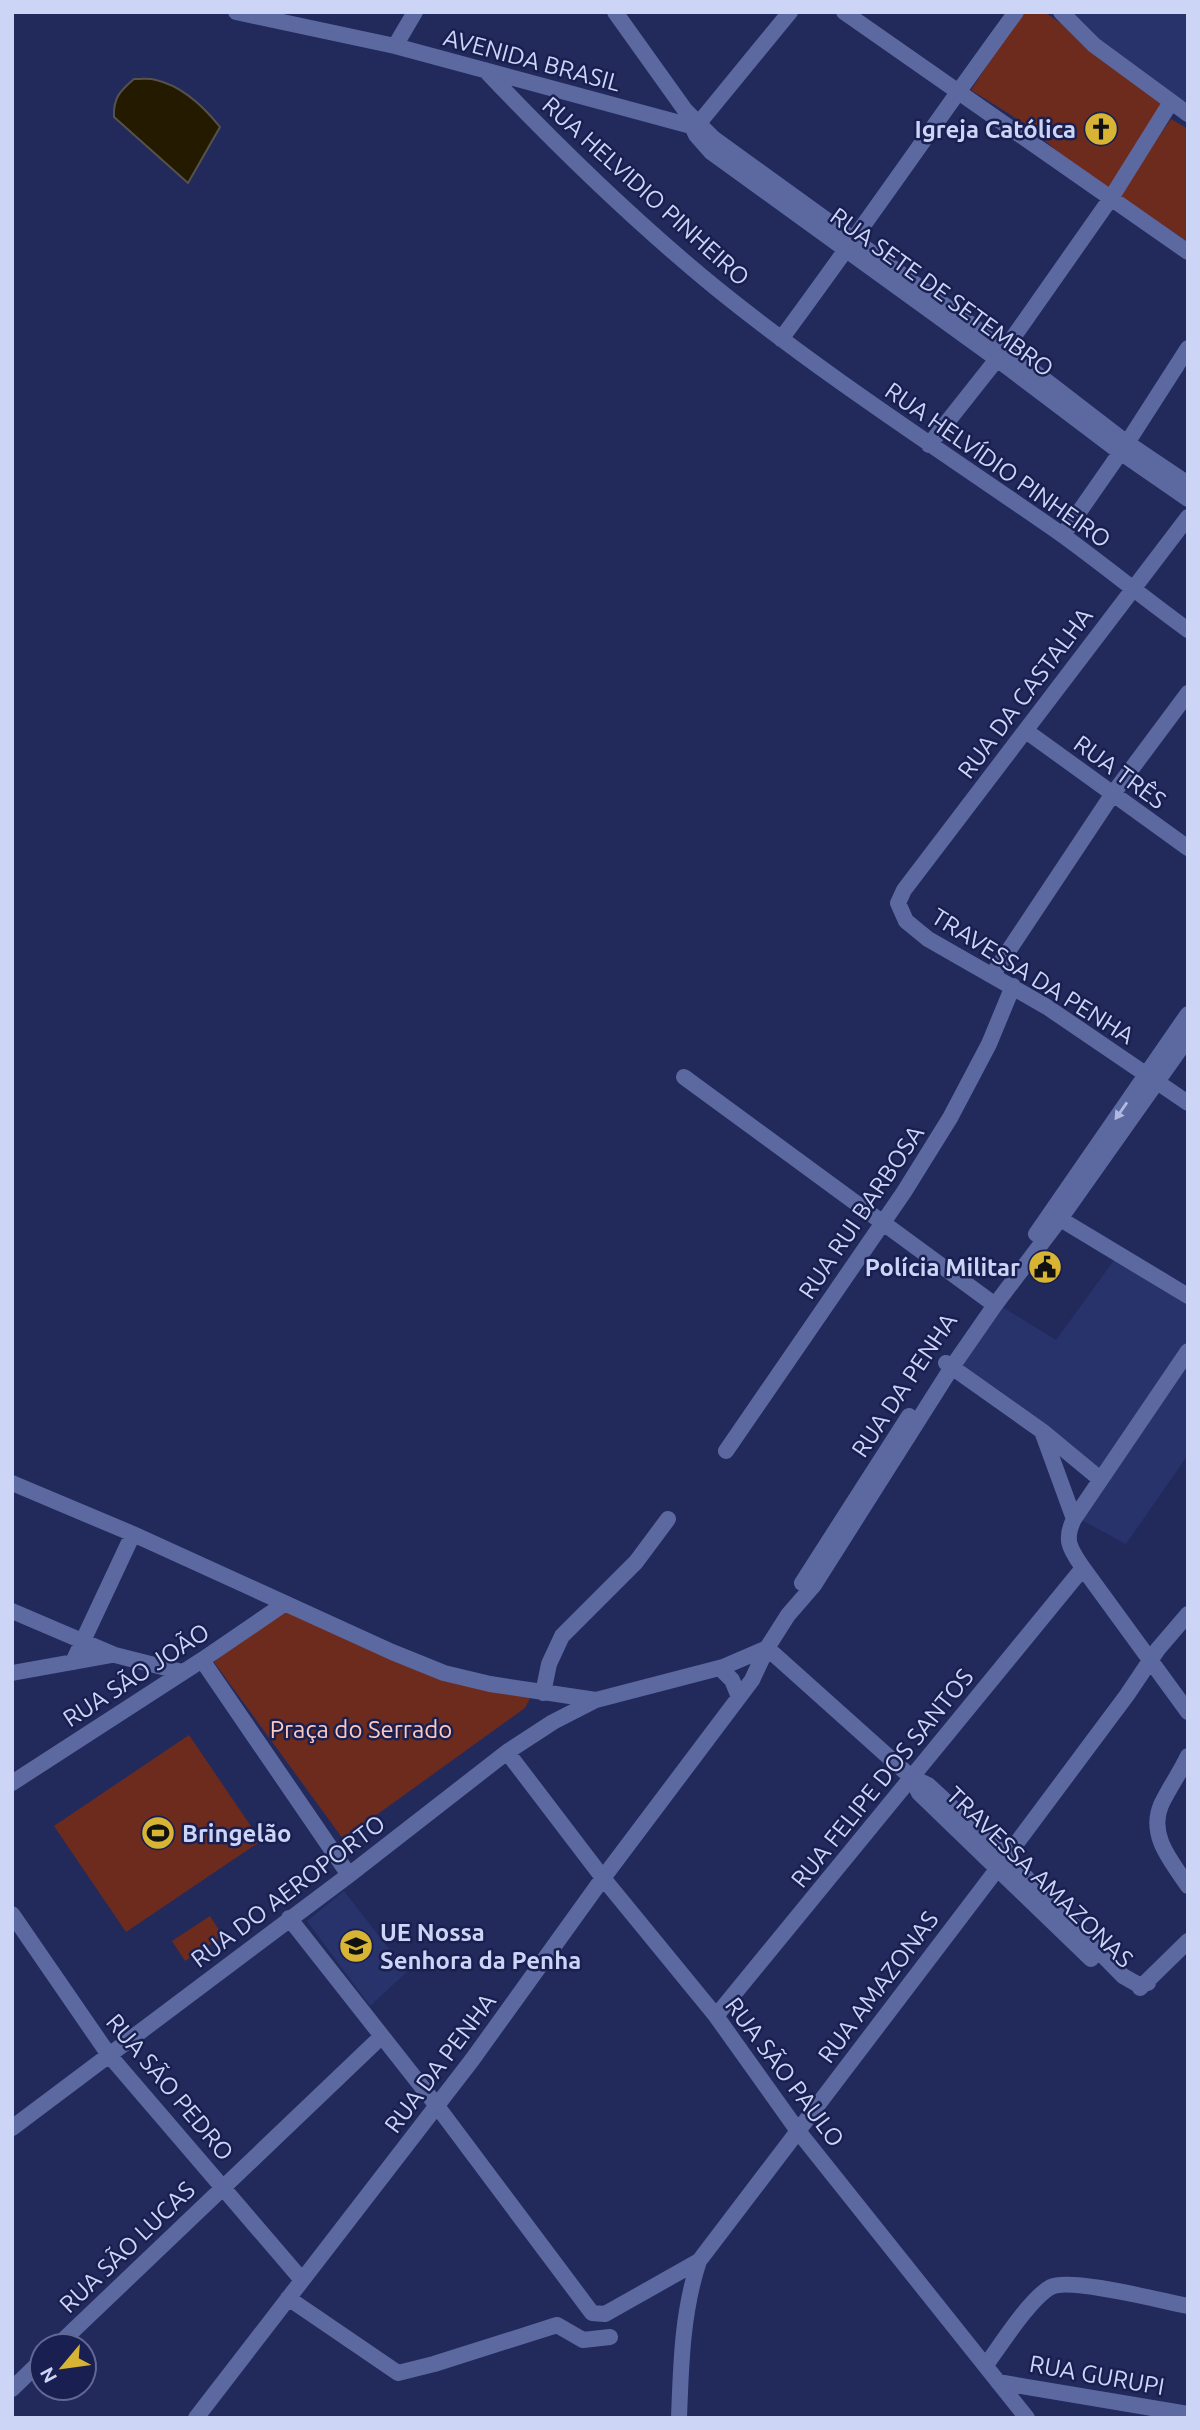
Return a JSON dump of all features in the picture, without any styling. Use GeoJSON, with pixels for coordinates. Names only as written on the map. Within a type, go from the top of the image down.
{"type":"FeatureCollection","features":[{"type":"Feature","properties":{"kind":"street","name":"AVENIDA BRASIL"},"geometry":{"type":"LineString","coordinates":[[236,12],[395,46],[695,125]]}},
{"type":"Feature","properties":{"kind":"street"},"geometry":{"type":"LineString","coordinates":[[395,46],[415,12]]}},
{"type":"Feature","properties":{"kind":"street","name":"RUA SETE DE SETEMBRO"},"geometry":{"type":"LineString","coordinates":[[615,12],[695,125],[850,245],[1001,354],[1188,499]]}},
{"type":"Feature","properties":{"kind":"street"},"geometry":{"type":"LineString","coordinates":[[695,125],[790,12]]}},
{"type":"Feature","properties":{"kind":"street"},"geometry":{"type":"LineString","coordinates":[[844,12],[1188,252]]}},
{"type":"Feature","properties":{"kind":"street"},"geometry":{"type":"LineString","coordinates":[[781,339],[1016,12]]}},
{"type":"Feature","properties":{"kind":"street"},"geometry":{"type":"LineString","coordinates":[[1061,12],[1094,44],[1187,112]]}},
{"type":"Feature","properties":{"kind":"street","name":"RUA HELVIDIO PINHEIRO"},"geometry":{"type":"LineString","coordinates":[[485,70],[537,124],[668,247],[781,339]]}},
{"type":"Feature","properties":{"kind":"street"},"geometry":{"type":"LineString","coordinates":[[929,445],[1001,354],[1111,198],[1171,102]]}},
{"type":"Feature","properties":{"kind":"street","name":"RUA HELVÍDIO PINHEIRO"},"geometry":{"type":"LineString","coordinates":[[781,339],[929,445],[1063,536],[1188,630]]}},
{"type":"Feature","properties":{"kind":"street"},"geometry":{"type":"LineString","coordinates":[[1063,536],[1188,348]]}},
{"type":"Feature","properties":{"kind":"street","name":"RUA SETE DE SETEMBRO"},"geometry":{"type":"LineString","coordinates":[[1123,447],[1188,484]]}},
{"type":"Feature","properties":{"kind":"street","name":"RUA DA CASTALHA"},"geometry":{"type":"LineString","coordinates":[[898,898],[1188,517]]}},
{"type":"Feature","properties":{"kind":"street"},"geometry":{"type":"LineString","coordinates":[[993,974],[1112,795],[1188,693]]}},
{"type":"Feature","properties":{"kind":"street","name":"RUA TRÊS"},"geometry":{"type":"LineString","coordinates":[[1026,731],[1188,848]]}},
{"type":"Feature","properties":{"kind":"street","name":"TRAVESSA DA PENHA"},"geometry":{"type":"LineString","coordinates":[[898,898],[901,914],[928,939],[1013,986],[1188,1103]]}},
{"type":"Feature","properties":{"kind":"street","name":"RUA RUI BARBOSA"},"geometry":{"type":"LineString","coordinates":[[726,1451],[937,1139],[989,1044],[1013,986]]}},
{"type":"Feature","properties":{"kind":"street","name":"RUA DA PENHA"},"geometry":{"type":"LineString","coordinates":[[196,2418],[492,2034],[603,1878],[752,1681],[767,1648],[788,1615],[797,1591],[840,1521],[1151,1079],[1188,1014]]}},
{"type":"Feature","properties":{"kind":"street","name":"RUA DA PENHA"},"geometry":{"type":"LineString","coordinates":[[1151,1079],[1188,1038]]}},
{"type":"Feature","properties":{"kind":"street"},"geometry":{"type":"LineString","coordinates":[[684,1077],[992,1303]]}},
{"type":"Feature","properties":{"kind":"street"},"geometry":{"type":"LineString","coordinates":[[1055,1216],[1188,1296]]}},
{"type":"Feature","properties":{"kind":"street"},"geometry":{"type":"LineString","coordinates":[[1188,1351],[1074,1519],[1067,1537],[1069,1546],[1083,1568],[1188,1712]]}},
{"type":"Feature","properties":{"kind":"street"},"geometry":{"type":"LineString","coordinates":[[949,1365],[1042,1431],[1101,1479]]}},
{"type":"Feature","properties":{"kind":"street"},"geometry":{"type":"LineString","coordinates":[[1042,1431],[1074,1519]]}},
{"type":"Feature","properties":{"kind":"street"},"geometry":{"type":"LineString","coordinates":[[12,1483],[444,1673],[490,1684],[596,1700],[720,1668],[767,1648]]}},
{"type":"Feature","properties":{"kind":"street"},"geometry":{"type":"LineString","coordinates":[[543,1693],[553,1652],[562,1636],[636,1562],[668,1519]]}},
{"type":"Feature","properties":{"kind":"street"},"geometry":{"type":"LineString","coordinates":[[74,1662],[132,1534]]}},
{"type":"Feature","properties":{"kind":"street","name":"RUA FELIPE DOS SANTOS"},"geometry":{"type":"LineString","coordinates":[[716,2016],[1083,1568]]}},
{"type":"Feature","properties":{"kind":"street","name":"RUA SÃO JOÃO"},"geometry":{"type":"LineString","coordinates":[[12,1783],[284,1604]]}},
{"type":"Feature","properties":{"kind":"street"},"geometry":{"type":"LineString","coordinates":[[12,1611],[115,1655],[182,1672]]}},
{"type":"Feature","properties":{"kind":"street","name":"RUA AMAZONAS"},"geometry":{"type":"LineString","coordinates":[[680,2418],[685,2323],[699,2261],[1127,1695],[1149,1662],[1188,1614]]}},
{"type":"Feature","properties":{"kind":"street","name":"TRAVESSA AMAZONAS"},"geometry":{"type":"LineString","coordinates":[[767,1648],[911,1777],[928,1785],[1001,1862],[1129,1981],[1142,1985],[1188,1941]]}},
{"type":"Feature","properties":{"kind":"street"},"geometry":{"type":"LineString","coordinates":[[12,1672],[115,1655]]}},
{"type":"Feature","properties":{"kind":"street"},"geometry":{"type":"LineString","coordinates":[[202,1660],[349,1875]]}},
{"type":"Feature","properties":{"kind":"street"},"geometry":{"type":"LineString","coordinates":[[720,1668],[732,1680],[739,1698]]}},
{"type":"Feature","properties":{"kind":"street","name":"RUA DO AEROPORTO"},"geometry":{"type":"LineString","coordinates":[[12,2128],[349,1875],[507,1752],[562,1716],[596,1700]]}},
{"type":"Feature","properties":{"kind":"street","name":"RUA SÃO PAULO"},"geometry":{"type":"LineString","coordinates":[[507,1752],[603,1878],[716,2016],[798,2131],[1027,2418]]}},
{"type":"Feature","properties":{"kind":"street"},"geometry":{"type":"LineString","coordinates":[[1188,1756],[1160,1807],[1157,1827],[1159,1839],[1188,1886]]}},
{"type":"Feature","properties":{"kind":"street","name":"RUA SÃO PEDRO"},"geometry":{"type":"LineString","coordinates":[[12,1914],[109,2055],[302,2280]]}},
{"type":"Feature","properties":{"kind":"street"},"geometry":{"type":"LineString","coordinates":[[289,1918],[437,2106],[592,2313],[605,2314],[699,2261]]}},
{"type":"Feature","properties":{"kind":"street","name":"RUA SÃO LUCAS"},"geometry":{"type":"LineString","coordinates":[[72,2332],[382,2036]]}},
{"type":"Feature","properties":{"kind":"street"},"geometry":{"type":"LineString","coordinates":[[986,2365],[1040,2296],[1056,2285],[1076,2285],[1188,2306]]}},
{"type":"Feature","properties":{"kind":"street"},"geometry":{"type":"LineString","coordinates":[[288,2298],[398,2373],[557,2325],[583,2340],[610,2337]]}},
{"type":"Feature","properties":{"kind":"street"},"geometry":{"type":"LineString","coordinates":[[12,2389],[28,2374]]}},
{"type":"Feature","properties":{"kind":"street","name":"RUA GURUPI"},"geometry":{"type":"LineString","coordinates":[[999,2382],[1188,2414]]}},
{"type":"Feature","properties":{"kind":"shaded area"},"geometry":{"type":"Polygon","coordinates":[[[1066,12],[1188,12],[1186,112],[1066,12]]]}},
{"type":"Feature","properties":{"kind":"shaded area"},"geometry":{"type":"Polygon","coordinates":[[[134,79],[154,79],[175,87],[200,105],[220,127],[188,183],[114,117],[118,95],[134,79]]]}},
{"type":"Feature","properties":{"kind":"shaded area"},"geometry":{"type":"Polygon","coordinates":[[[1117,1256],[1188,1297],[1188,1455],[1126,1544],[1072,1515],[1099,1475],[956,1361],[996,1303],[1056,1340],[1117,1256]]]}},
{"type":"Feature","properties":{"kind":"shaded area","name":"UE Nossa Senhora da Penha"},"geometry":{"type":"Polygon","coordinates":[[[344,1891],[407,1972],[370,2006],[307,1921],[344,1891]]]}},
{"type":"Feature","properties":{"kind":"green space"},"geometry":{"type":"Polygon","coordinates":[[[1022,12],[1044,12],[1171,102],[1111,198],[1027,125],[971,90],[1022,12]]]}},
{"type":"Feature","properties":{"kind":"green space"},"geometry":{"type":"Polygon","coordinates":[[[1171,119],[1188,129],[1188,242],[1119,195],[1171,119]]]}},
{"type":"Feature","properties":{"kind":"green space","name":"Praça do Serrado"},"geometry":{"type":"Polygon","coordinates":[[[282,1608],[530,1698],[525,1708],[343,1839],[214,1662],[282,1608]]]}},
{"type":"Feature","properties":{"kind":"green space","name":"Bringelão"},"geometry":{"type":"Polygon","coordinates":[[[189,1735],[261,1841],[126,1932],[54,1826],[189,1735]]]}},
{"type":"Feature","properties":{"kind":"green space"},"geometry":{"type":"Polygon","coordinates":[[[210,1916],[223,1936],[185,1961],[172,1941],[210,1916]]]}},
{"type":"Feature","properties":{"kind":"place","name":"Igreja Católica"},"geometry":{"type":"Point","coordinates":[1101,129]}},
{"type":"Feature","properties":{"kind":"place","name":"Polícia Militar"},"geometry":{"type":"Point","coordinates":[1045,1267]}},
{"type":"Feature","properties":{"kind":"place","name":"Bringelão"},"geometry":{"type":"Point","coordinates":[158,1833]}},
{"type":"Feature","properties":{"kind":"place","name":"UE Nossa Senhora da Penha"},"geometry":{"type":"Point","coordinates":[356,1946]}}]}
